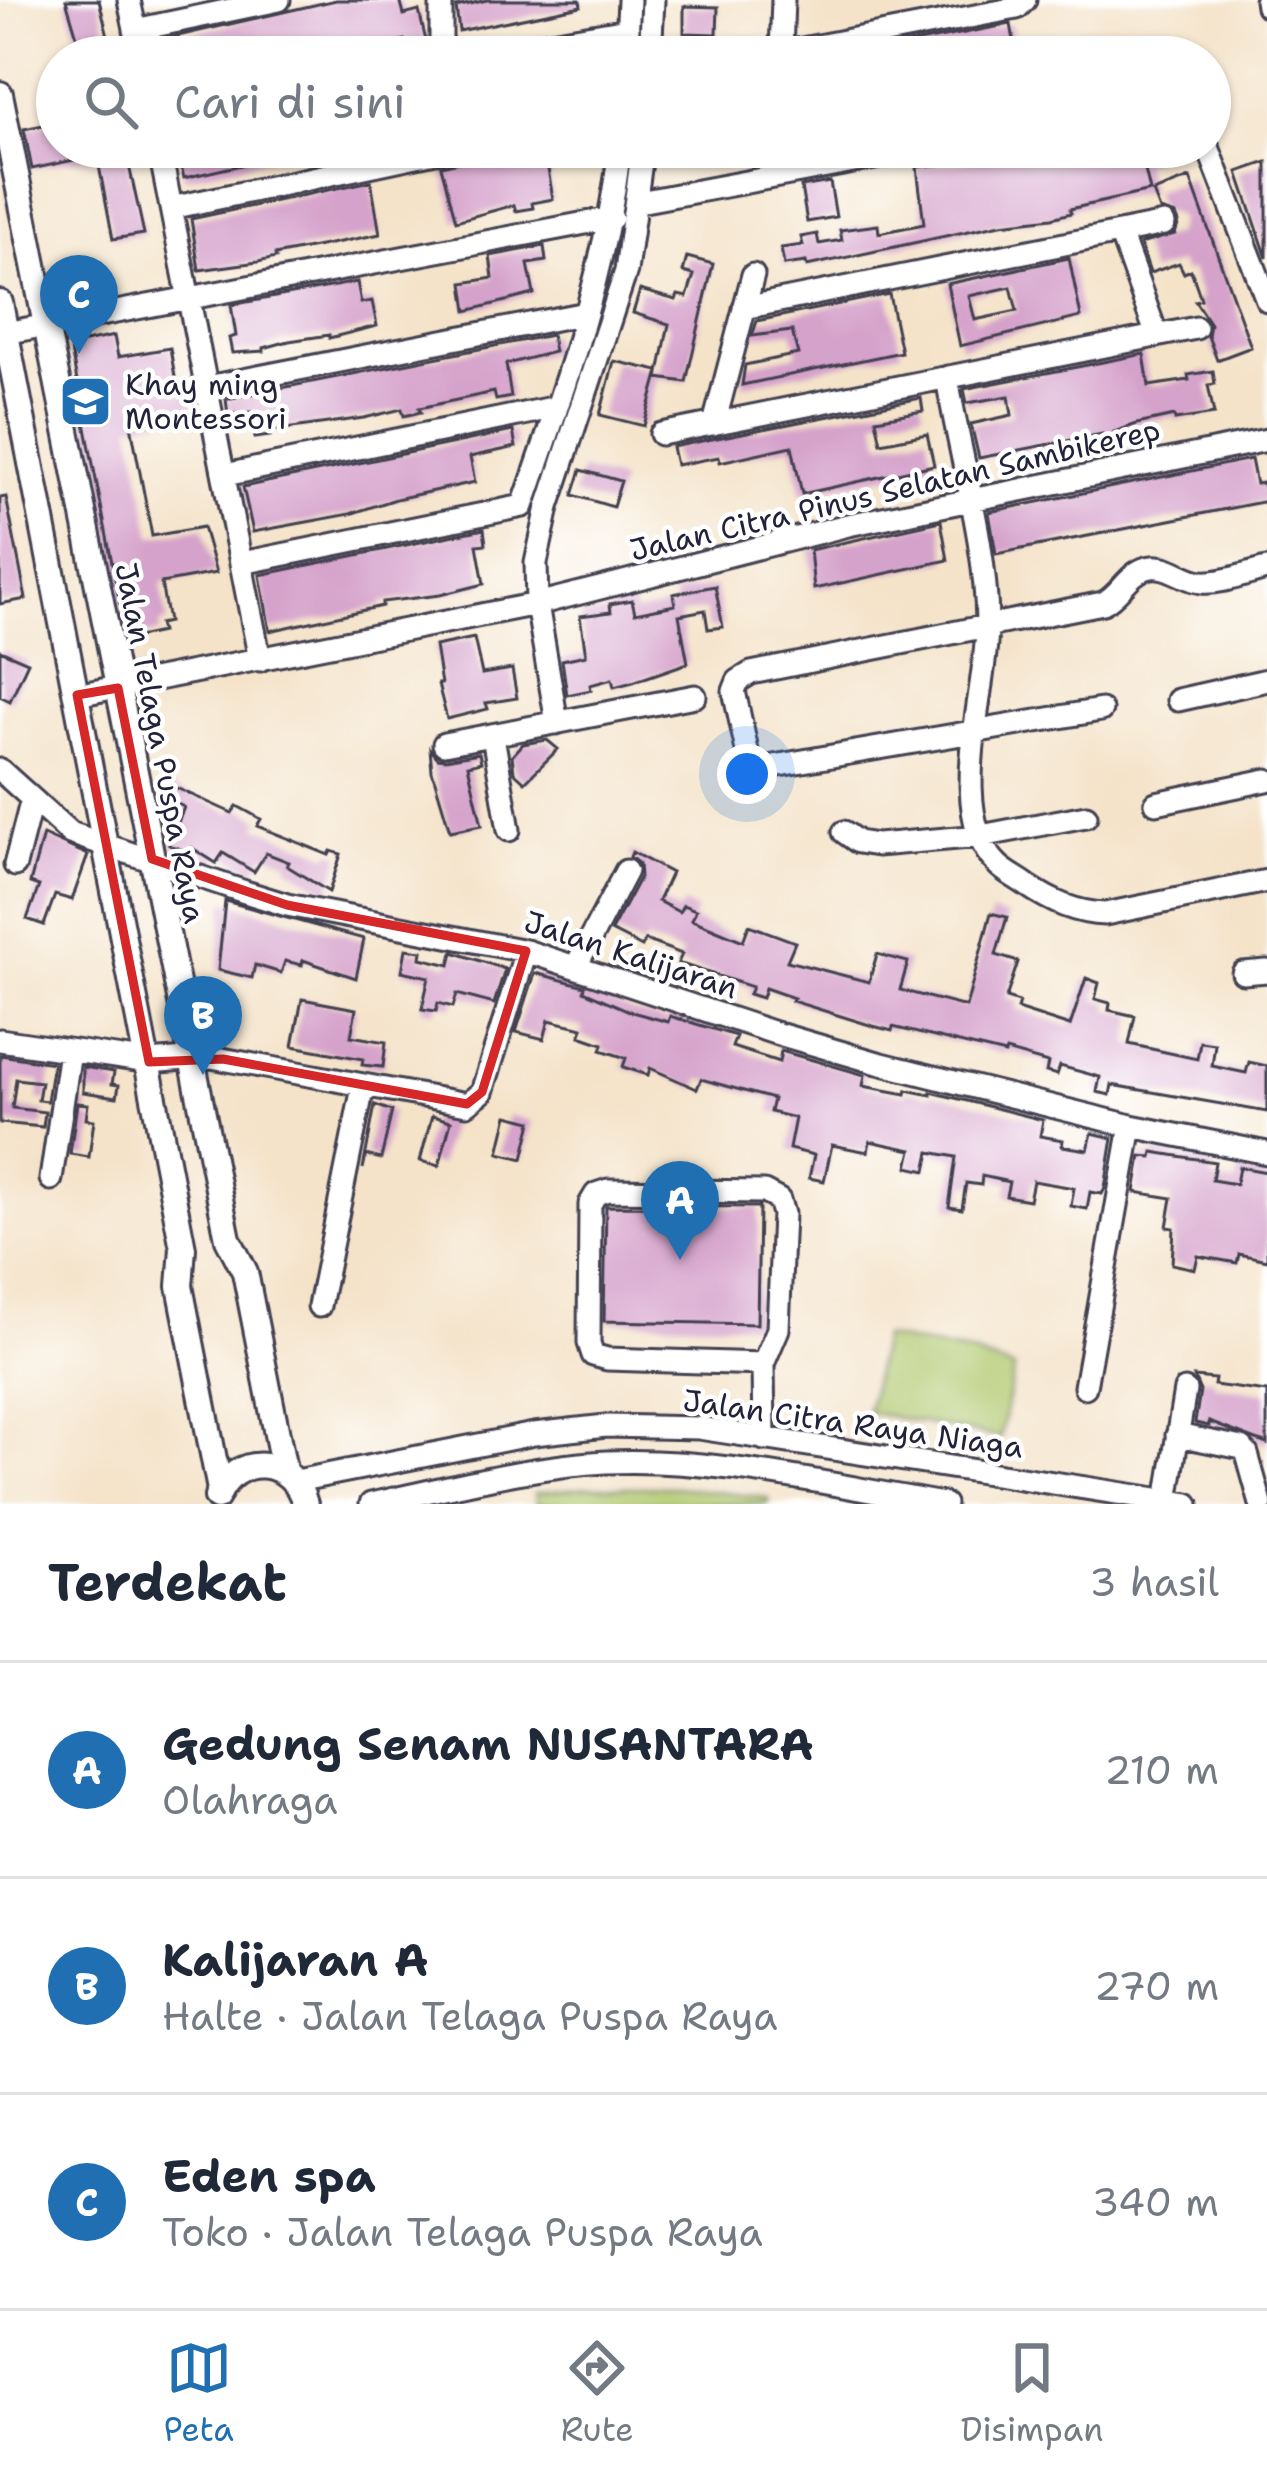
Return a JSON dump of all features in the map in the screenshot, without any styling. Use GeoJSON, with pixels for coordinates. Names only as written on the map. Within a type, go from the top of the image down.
{"type":"FeatureCollection","features":[{"type":"Feature","properties":{"kind":"main road","name":"Jalan Telaga Puspa Raya"},"geometry":{"type":"LineString","coordinates":[[0,94],[228,1239],[245,1272],[295,1485]]}},
{"type":"Feature","properties":{"kind":"main road"},"geometry":{"type":"LineString","coordinates":[[0,303],[183,1248],[180,1286],[218,1497]]}},
{"type":"Feature","properties":{"kind":"main road"},"geometry":{"type":"LineString","coordinates":[[183,1248],[228,1239]]}},
{"type":"Feature","properties":{"kind":"main road"},"geometry":{"type":"LineString","coordinates":[[218,1497],[226,1479],[247,1466],[272,1466],[295,1485]]}},
{"type":"Feature","properties":{"kind":"street"},"geometry":{"type":"LineString","coordinates":[[129,0],[136,36]]}},
{"type":"Feature","properties":{"kind":"street"},"geometry":{"type":"LineString","coordinates":[[135,29],[279,0]]}},
{"type":"Feature","properties":{"kind":"street"},"geometry":{"type":"LineString","coordinates":[[441,36],[442,0]]}},
{"type":"Feature","properties":{"kind":"street"},"geometry":{"type":"LineString","coordinates":[[628,36],[629,0]]}},
{"type":"Feature","properties":{"kind":"street"},"geometry":{"type":"LineString","coordinates":[[651,36],[653,0]]}},
{"type":"Feature","properties":{"kind":"street"},"geometry":{"type":"LineString","coordinates":[[775,36],[783,0]]}},
{"type":"Feature","properties":{"kind":"street"},"geometry":{"type":"LineString","coordinates":[[867,36],[1017,8],[1025,0]]}},
{"type":"Feature","properties":{"kind":"street"},"geometry":{"type":"LineString","coordinates":[[586,36],[628,29]]}},
{"type":"Feature","properties":{"kind":"street"},"geometry":{"type":"LineString","coordinates":[[163,168],[260,660]]}},
{"type":"Feature","properties":{"kind":"street"},"geometry":{"type":"LineString","coordinates":[[171,208],[353,168]]}},
{"type":"Feature","properties":{"kind":"street"},"geometry":{"type":"LineString","coordinates":[[242,563],[523,506],[586,313],[612,218],[618,168]]}},
{"type":"Feature","properties":{"kind":"street"},"geometry":{"type":"LineString","coordinates":[[557,723],[537,604],[536,563],[548,507],[633,244],[642,168]]}},
{"type":"Feature","properties":{"kind":"street"},"geometry":{"type":"LineString","coordinates":[[639,202],[821,168]]}},
{"type":"Feature","properties":{"kind":"street"},"geometry":{"type":"LineString","coordinates":[[1216,168],[1267,300]]}},
{"type":"Feature","properties":{"kind":"street"},"geometry":{"type":"LineString","coordinates":[[3,334],[612,218]]}},
{"type":"Feature","properties":{"kind":"street"},"geometry":{"type":"LineString","coordinates":[[744,308],[1164,224]]}},
{"type":"Feature","properties":{"kind":"street"},"geometry":{"type":"LineString","coordinates":[[1120,233],[1157,336]]}},
{"type":"Feature","properties":{"kind":"street"},"geometry":{"type":"LineString","coordinates":[[714,424],[753,274]]}},
{"type":"Feature","properties":{"kind":"street"},"geometry":{"type":"LineString","coordinates":[[207,388],[586,313]]}},
{"type":"Feature","properties":{"kind":"street"},"geometry":{"type":"LineString","coordinates":[[661,434],[1196,328]]}},
{"type":"Feature","properties":{"kind":"street"},"geometry":{"type":"LineString","coordinates":[[947,377],[987,626],[970,778],[981,836],[998,865],[1035,891],[1085,913],[1105,914],[1267,881]]}},
{"type":"Feature","properties":{"kind":"street"},"geometry":{"type":"LineString","coordinates":[[225,475],[557,407]]}},
{"type":"Feature","properties":{"kind":"street","name":"Jalan Citra Pinus Selatan Sambikerep"},"geometry":{"type":"LineString","coordinates":[[77,695],[537,604],[781,541],[1267,440]]}},
{"type":"Feature","properties":{"kind":"street"},"geometry":{"type":"LineString","coordinates":[[1101,710],[757,767],[747,753],[734,691],[738,681],[751,673],[1103,603],[1146,568],[1165,568],[1202,582],[1267,569]]}},
{"type":"Feature","properties":{"kind":"street"},"geometry":{"type":"LineString","coordinates":[[1178,700],[1267,680]]}},
{"type":"Feature","properties":{"kind":"street"},"geometry":{"type":"LineString","coordinates":[[445,744],[695,696]]}},
{"type":"Feature","properties":{"kind":"street"},"geometry":{"type":"LineString","coordinates":[[493,736],[509,830]]}},
{"type":"Feature","properties":{"kind":"street","name":"Jalan Kalijaran"},"geometry":{"type":"LineString","coordinates":[[0,770],[70,833],[287,904],[526,951],[775,1034],[1131,1126],[1267,1154]]}},
{"type":"Feature","properties":{"kind":"street"},"geometry":{"type":"LineString","coordinates":[[1156,803],[1267,780]]}},
{"type":"Feature","properties":{"kind":"street"},"geometry":{"type":"LineString","coordinates":[[15,865],[32,800]]}},
{"type":"Feature","properties":{"kind":"street"},"geometry":{"type":"LineString","coordinates":[[844,832],[871,845],[981,836],[1086,816]]}},
{"type":"Feature","properties":{"kind":"street"},"geometry":{"type":"LineString","coordinates":[[576,966],[626,871]]}},
{"type":"Feature","properties":{"kind":"street"},"geometry":{"type":"LineString","coordinates":[[0,1040],[148,1061],[236,1061],[454,1105],[479,1098],[526,951]]}},
{"type":"Feature","properties":{"kind":"street"},"geometry":{"type":"LineString","coordinates":[[1243,973],[1267,971]]}},
{"type":"Feature","properties":{"kind":"street"},"geometry":{"type":"LineString","coordinates":[[51,1179],[70,1051]]}},
{"type":"Feature","properties":{"kind":"street"},"geometry":{"type":"LineString","coordinates":[[319,1306],[363,1087]]}},
{"type":"Feature","properties":{"kind":"street"},"geometry":{"type":"LineString","coordinates":[[1085,1387],[1131,1126]]}},
{"type":"Feature","properties":{"kind":"street"},"geometry":{"type":"LineString","coordinates":[[763,1364],[607,1359],[593,1354],[590,1204],[596,1194],[608,1190],[764,1192],[779,1200],[783,1214],[778,1329],[763,1364],[764,1439]]}},
{"type":"Feature","properties":{"kind":"street"},"geometry":{"type":"LineString","coordinates":[[1178,1502],[1178,1435],[1185,1390]]}},
{"type":"Feature","properties":{"kind":"street","name":"Jalan Citra Raya Niaga"},"geometry":{"type":"LineString","coordinates":[[295,1485],[534,1434],[606,1426],[699,1428],[1116,1499],[1178,1502]]}},
{"type":"Feature","properties":{"kind":"street"},"geometry":{"type":"LineString","coordinates":[[1178,1435],[1241,1448],[1262,1504]]}},
{"type":"Feature","properties":{"kind":"street","name":"Jalan Citra Raya Niaga"},"geometry":{"type":"LineString","coordinates":[[371,1504],[535,1470],[608,1462],[698,1465],[861,1497],[944,1504]]}},
{"type":"Feature","properties":{"kind":"highlighted area"},"geometry":{"type":"Polygon","coordinates":[[[118,688],[152,859],[287,905],[526,951],[482,1092],[467,1104],[223,1059],[149,1062],[77,695],[118,688]]]}},
{"type":"Feature","properties":{"kind":"green space"},"geometry":{"type":"Polygon","coordinates":[[[882,1337],[969,1353],[1014,1369],[1000,1438],[867,1412],[882,1337]]]}},
{"type":"Feature","properties":{"kind":"green space"},"geometry":{"type":"Polygon","coordinates":[[[587,1487],[677,1487],[768,1498],[767,1504],[537,1504],[535,1493],[587,1487]]]}},
{"type":"Feature","properties":{"kind":"building"},"geometry":{"type":"Polygon","coordinates":[[[66,0],[99,0],[108,36],[77,36],[66,0]]]}},
{"type":"Feature","properties":{"kind":"building"},"geometry":{"type":"Polygon","coordinates":[[[336,0],[400,0],[404,15],[419,11],[425,36],[178,36],[336,0]]]}},
{"type":"Feature","properties":{"kind":"building"},"geometry":{"type":"Polygon","coordinates":[[[487,0],[580,0],[581,6],[459,31],[456,7],[487,0]]]}},
{"type":"Feature","properties":{"kind":"building"},"geometry":{"type":"Polygon","coordinates":[[[684,6],[718,7],[717,34],[684,33],[684,6]]]}},
{"type":"Feature","properties":{"kind":"building"},"geometry":{"type":"Polygon","coordinates":[[[1011,24],[1013,36],[949,36],[1011,24]]]}},
{"type":"Feature","properties":{"kind":"building"},"geometry":{"type":"Polygon","coordinates":[[[36,126],[37,168],[32,169],[24,129],[36,126]]]}},
{"type":"Feature","properties":{"kind":"building"},"geometry":{"type":"Polygon","coordinates":[[[1267,162],[1267,258],[1238,172],[1267,162]]]}},
{"type":"Feature","properties":{"kind":"building"},"geometry":{"type":"Polygon","coordinates":[[[99,168],[130,168],[144,234],[113,239],[99,168]]]}},
{"type":"Feature","properties":{"kind":"building"},"geometry":{"type":"Polygon","coordinates":[[[182,168],[228,168],[184,178],[182,168]]]}},
{"type":"Feature","properties":{"kind":"building"},"geometry":{"type":"Polygon","coordinates":[[[442,168],[552,168],[548,169],[553,199],[532,203],[533,208],[516,211],[514,205],[456,221],[442,168]]]}},
{"type":"Feature","properties":{"kind":"building"},"geometry":{"type":"Polygon","coordinates":[[[917,168],[1144,168],[1150,191],[1070,209],[1071,213],[1052,218],[1001,224],[807,266],[806,262],[784,265],[781,248],[803,245],[801,237],[817,234],[819,244],[842,240],[840,230],[878,225],[879,233],[924,224],[917,168]]]}},
{"type":"Feature","properties":{"kind":"building"},"geometry":{"type":"Polygon","coordinates":[[[1190,178],[1251,347],[1217,360],[1208,336],[1210,324],[1195,301],[1201,299],[1191,270],[1184,273],[1179,263],[1150,273],[1140,244],[1175,234],[1176,215],[1160,210],[1153,192],[1190,178]]]}},
{"type":"Feature","properties":{"kind":"building"},"geometry":{"type":"Polygon","coordinates":[[[371,181],[380,234],[258,262],[199,270],[191,219],[371,181]]]}},
{"type":"Feature","properties":{"kind":"building"},"geometry":{"type":"Polygon","coordinates":[[[830,182],[836,217],[807,222],[801,187],[830,182]]]}},
{"type":"Feature","properties":{"kind":"building"},"geometry":{"type":"Polygon","coordinates":[[[544,246],[546,261],[528,264],[534,294],[467,311],[463,283],[493,278],[490,256],[544,246]]]}},
{"type":"Feature","properties":{"kind":"building"},"geometry":{"type":"Polygon","coordinates":[[[687,257],[713,264],[686,382],[658,378],[669,324],[633,313],[640,290],[676,300],[678,295],[687,297],[694,275],[683,272],[687,257]]]}},
{"type":"Feature","properties":{"kind":"building"},"geometry":{"type":"Polygon","coordinates":[[[1069,258],[1081,317],[960,346],[947,284],[1069,258]],[[1011,287],[969,296],[975,320],[1017,311],[1011,287]]]}},
{"type":"Feature","properties":{"kind":"building"},"geometry":{"type":"Polygon","coordinates":[[[357,282],[361,303],[372,301],[377,326],[329,338],[289,341],[264,351],[232,353],[229,338],[236,336],[231,305],[357,282]]]}},
{"type":"Feature","properties":{"kind":"building"},"geometry":{"type":"Polygon","coordinates":[[[889,294],[901,352],[742,385],[745,365],[798,354],[792,331],[752,336],[757,321],[889,294]]]}},
{"type":"Feature","properties":{"kind":"building"},"geometry":{"type":"Polygon","coordinates":[[[551,335],[554,352],[506,364],[511,397],[496,400],[494,392],[419,408],[421,412],[404,416],[402,409],[270,431],[270,436],[255,438],[251,412],[228,415],[226,399],[551,335]]]}},
{"type":"Feature","properties":{"kind":"building"},"geometry":{"type":"Polygon","coordinates":[[[114,336],[118,357],[170,348],[178,394],[191,392],[195,412],[131,425],[152,536],[203,527],[216,573],[161,583],[168,622],[159,624],[161,632],[138,637],[136,628],[125,630],[70,345],[114,336]]]}},
{"type":"Feature","properties":{"kind":"building"},"geometry":{"type":"Polygon","coordinates":[[[1144,354],[1149,386],[1213,371],[1215,384],[1208,385],[1214,414],[1137,424],[1114,432],[1116,441],[1103,443],[1102,434],[979,458],[971,424],[1012,415],[1009,396],[967,403],[964,389],[1144,354]]]}},
{"type":"Feature","properties":{"kind":"building"},"geometry":{"type":"Polygon","coordinates":[[[614,361],[659,371],[644,426],[600,415],[614,361]]]}},
{"type":"Feature","properties":{"kind":"building"},"geometry":{"type":"Polygon","coordinates":[[[921,398],[923,411],[876,419],[881,443],[927,434],[934,465],[802,494],[792,446],[720,462],[719,457],[676,465],[672,447],[921,398]]]}},
{"type":"Feature","properties":{"kind":"building"},"geometry":{"type":"Polygon","coordinates":[[[513,431],[516,447],[470,457],[475,482],[350,514],[253,532],[243,487],[513,431]]]}},
{"type":"Feature","properties":{"kind":"building"},"geometry":{"type":"Polygon","coordinates":[[[1251,459],[1256,484],[1263,483],[1267,501],[996,554],[989,512],[1251,459]]]}},
{"type":"Feature","properties":{"kind":"building"},"geometry":{"type":"Polygon","coordinates":[[[581,470],[621,481],[613,507],[573,495],[581,470]]]}},
{"type":"Feature","properties":{"kind":"building"},"geometry":{"type":"Polygon","coordinates":[[[6,497],[26,599],[0,604],[0,498],[6,497]]]}},
{"type":"Feature","properties":{"kind":"building"},"geometry":{"type":"Polygon","coordinates":[[[941,521],[948,560],[814,589],[810,550],[941,521]]]}},
{"type":"Feature","properties":{"kind":"building"},"geometry":{"type":"Polygon","coordinates":[[[484,529],[486,544],[477,545],[484,584],[382,602],[382,606],[270,631],[260,575],[484,529]]]}},
{"type":"Feature","properties":{"kind":"building"},"geometry":{"type":"Polygon","coordinates":[[[715,586],[723,627],[708,629],[705,610],[679,615],[688,663],[633,682],[614,687],[612,679],[567,695],[562,660],[586,655],[580,616],[611,612],[610,604],[632,600],[635,613],[675,605],[673,594],[715,586]]]}},
{"type":"Feature","properties":{"kind":"building"},"geometry":{"type":"Polygon","coordinates":[[[474,638],[482,674],[512,669],[517,698],[486,703],[488,709],[447,719],[435,646],[474,638]]]}},
{"type":"Feature","properties":{"kind":"building"},"geometry":{"type":"Polygon","coordinates":[[[0,650],[28,662],[10,701],[0,696],[0,650]]]}},
{"type":"Feature","properties":{"kind":"building"},"geometry":{"type":"Polygon","coordinates":[[[547,740],[558,749],[525,782],[514,772],[512,756],[523,744],[547,740]]]}},
{"type":"Feature","properties":{"kind":"building"},"geometry":{"type":"Polygon","coordinates":[[[430,749],[446,759],[479,753],[481,762],[468,765],[482,825],[450,831],[430,749]]]}},
{"type":"Feature","properties":{"kind":"building"},"geometry":{"type":"Polygon","coordinates":[[[172,786],[232,813],[237,806],[261,819],[257,826],[329,855],[331,851],[341,854],[329,892],[287,866],[289,862],[266,853],[254,872],[223,853],[216,863],[192,848],[190,853],[169,845],[184,807],[166,799],[172,786]]]}},
{"type":"Feature","properties":{"kind":"building"},"geometry":{"type":"Polygon","coordinates":[[[43,835],[88,855],[72,900],[55,895],[44,925],[27,919],[39,886],[30,883],[43,835]]]}},
{"type":"Feature","properties":{"kind":"building"},"geometry":{"type":"Polygon","coordinates":[[[632,852],[671,873],[658,901],[679,912],[683,905],[696,910],[692,920],[743,941],[749,925],[795,942],[787,961],[869,982],[877,954],[908,962],[900,990],[966,1007],[991,913],[1007,917],[996,955],[1018,962],[1006,998],[1019,1002],[1017,1009],[1070,1026],[1086,978],[1099,983],[1095,999],[1110,1003],[1109,1010],[1135,1016],[1129,1044],[1197,1059],[1200,1042],[1215,1044],[1212,1066],[1246,1073],[1249,1062],[1267,1066],[1267,1112],[1112,1085],[1110,1095],[1097,1092],[1100,1077],[1060,1066],[1057,1075],[1046,1072],[1048,1063],[873,1026],[765,988],[762,998],[749,994],[752,987],[678,963],[682,954],[645,940],[642,947],[611,931],[640,877],[632,852]]]}},
{"type":"Feature","properties":{"kind":"building"},"geometry":{"type":"Polygon","coordinates":[[[225,901],[364,939],[356,978],[303,960],[302,965],[285,961],[281,973],[255,965],[252,978],[218,970],[225,901]]]}},
{"type":"Feature","properties":{"kind":"building"},"geometry":{"type":"Polygon","coordinates":[[[406,949],[450,965],[453,952],[505,969],[494,1004],[457,994],[453,1007],[438,1003],[436,1011],[422,1009],[429,977],[402,971],[406,949]]]}},
{"type":"Feature","properties":{"kind":"building"},"geometry":{"type":"Polygon","coordinates":[[[535,973],[585,986],[584,991],[632,1012],[668,1022],[670,1016],[736,1036],[732,1047],[779,1062],[781,1051],[865,1075],[863,1086],[906,1094],[907,1090],[931,1092],[1043,1120],[1040,1136],[1063,1140],[1062,1146],[1088,1150],[1092,1133],[1113,1138],[1105,1188],[1102,1194],[1090,1192],[1087,1209],[1071,1206],[1074,1188],[1033,1181],[1029,1200],[1006,1196],[1009,1182],[982,1176],[981,1185],[966,1183],[962,1209],[949,1207],[956,1157],[930,1152],[926,1171],[908,1167],[912,1150],[870,1141],[868,1152],[832,1145],[824,1181],[809,1178],[814,1155],[789,1149],[795,1118],[770,1112],[773,1099],[701,1079],[697,1089],[650,1068],[648,1075],[623,1067],[626,1058],[580,1036],[583,1028],[549,1020],[544,1039],[516,1032],[535,973]]]}},
{"type":"Feature","properties":{"kind":"building"},"geometry":{"type":"Polygon","coordinates":[[[302,999],[356,1009],[351,1036],[386,1042],[383,1067],[293,1046],[302,999]]]}},
{"type":"Feature","properties":{"kind":"building"},"geometry":{"type":"Polygon","coordinates":[[[0,1055],[53,1063],[47,1101],[38,1100],[41,1082],[16,1079],[12,1108],[45,1112],[43,1127],[0,1123],[0,1055]]]}},
{"type":"Feature","properties":{"kind":"building"},"geometry":{"type":"Polygon","coordinates":[[[83,1067],[114,1072],[117,1097],[83,1092],[83,1067]]]}},
{"type":"Feature","properties":{"kind":"building"},"geometry":{"type":"Polygon","coordinates":[[[77,1103],[88,1104],[86,1119],[94,1120],[89,1157],[70,1154],[77,1103]]]}},
{"type":"Feature","properties":{"kind":"building"},"geometry":{"type":"Polygon","coordinates":[[[375,1105],[392,1111],[381,1159],[366,1155],[363,1169],[375,1105]]]}},
{"type":"Feature","properties":{"kind":"building"},"geometry":{"type":"Polygon","coordinates":[[[508,1115],[532,1121],[523,1159],[499,1153],[508,1115]]]}},
{"type":"Feature","properties":{"kind":"building"},"geometry":{"type":"Polygon","coordinates":[[[432,1116],[451,1121],[439,1166],[420,1161],[432,1116]]]}},
{"type":"Feature","properties":{"kind":"building"},"geometry":{"type":"Polygon","coordinates":[[[1153,1152],[1215,1162],[1212,1180],[1236,1184],[1239,1167],[1267,1172],[1267,1260],[1239,1254],[1237,1263],[1198,1256],[1195,1269],[1172,1264],[1174,1228],[1167,1227],[1172,1198],[1135,1192],[1141,1156],[1152,1157],[1153,1152]]]}},
{"type":"Feature","properties":{"kind":"building"},"geometry":{"type":"Polygon","coordinates":[[[606,1206],[759,1207],[757,1324],[604,1321],[606,1206]]]}},
{"type":"Feature","properties":{"kind":"building"},"geometry":{"type":"Polygon","coordinates":[[[1194,1377],[1215,1379],[1214,1385],[1267,1392],[1267,1444],[1209,1422],[1209,1426],[1195,1423],[1200,1391],[1194,1377]]]}},
{"type":"Feature","properties":{"kind":"place","name":"Eden spa"},"geometry":{"type":"Point","coordinates":[79,354]}},
{"type":"Feature","properties":{"kind":"place","name":"Khay ming Montessori"},"geometry":{"type":"Point","coordinates":[86,402]}},
{"type":"Feature","properties":{"kind":"place","name":"Kalijaran A"},"geometry":{"type":"Point","coordinates":[203,1075]}},
{"type":"Feature","properties":{"kind":"place","name":"Gedung Senam NUSANTARA"},"geometry":{"type":"Point","coordinates":[680,1260]}}]}
